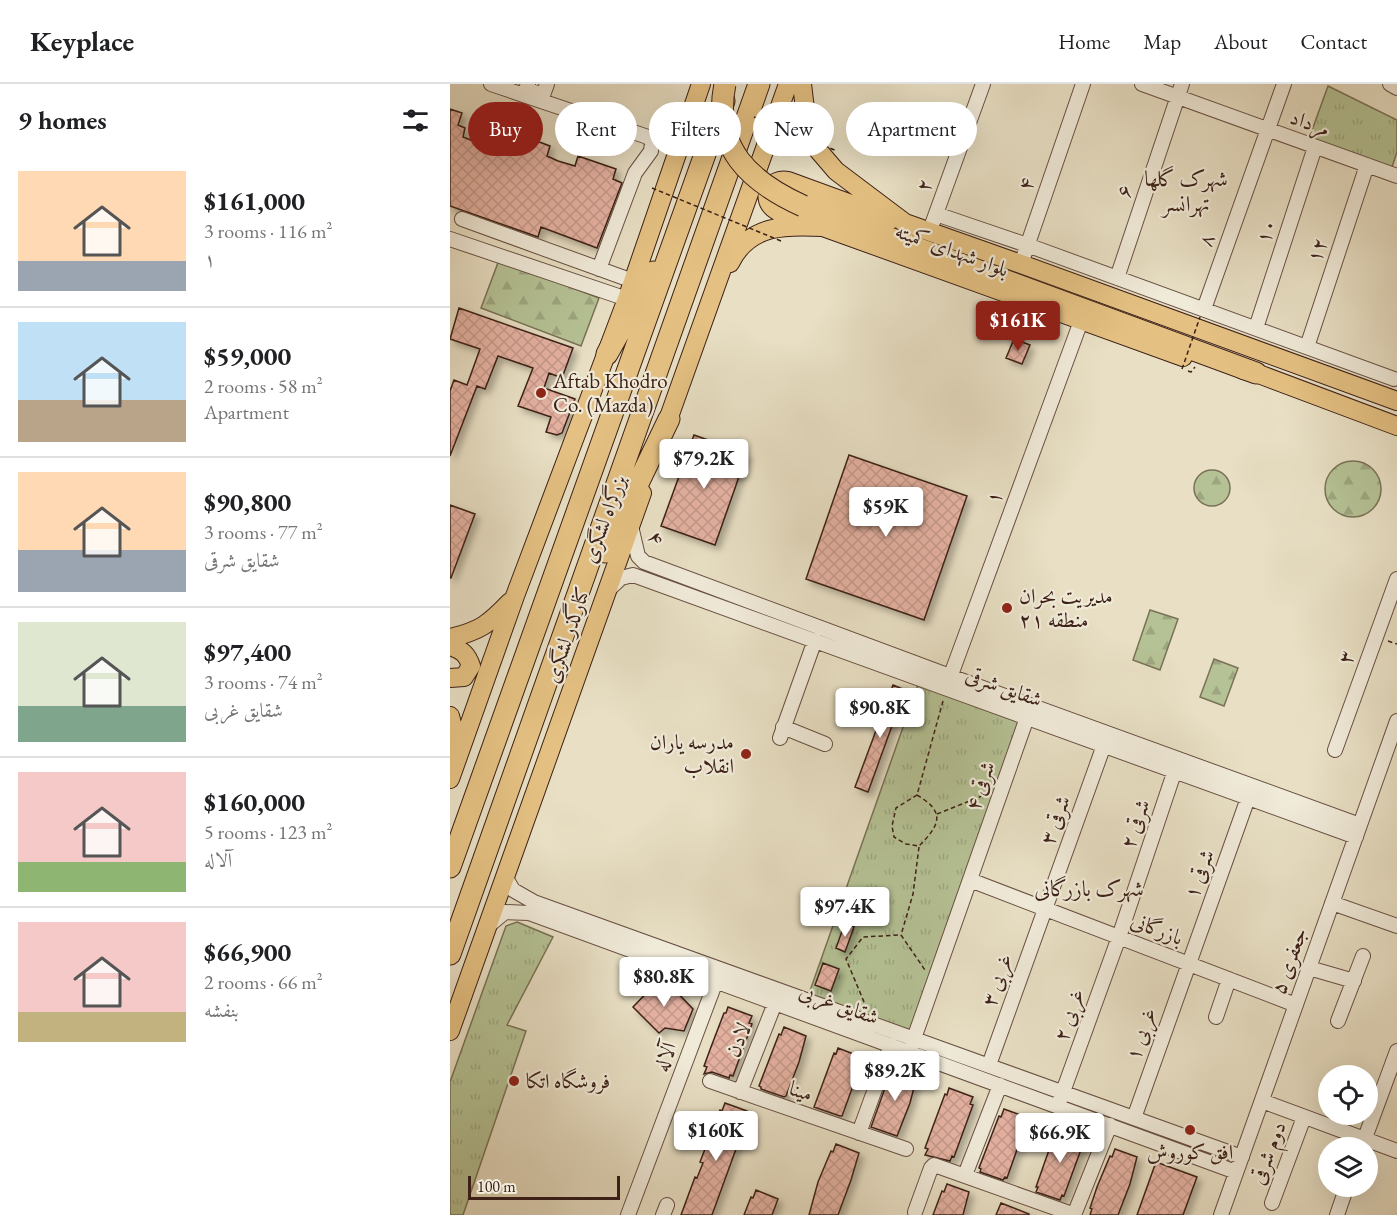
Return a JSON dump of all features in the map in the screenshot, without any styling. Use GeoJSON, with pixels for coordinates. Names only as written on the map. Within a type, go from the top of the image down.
{"type":"FeatureCollection","features":[{"type":"Feature","properties":{"kind":"highway"},"geometry":{"type":"LineString","coordinates":[[725,84],[724,120],[735,154],[752,176],[778,195],[802,206],[1256,373]]}},
{"type":"Feature","properties":{"kind":"highway","name":"بزرگراه لشگری"},"geometry":{"type":"LineString","coordinates":[[450,867],[730,84]]}},
{"type":"Feature","properties":{"kind":"highway","name":"بزرگراه لشگری"},"geometry":{"type":"LineString","coordinates":[[450,954],[759,84]]}},
{"type":"Feature","properties":{"kind":"highway"},"geometry":{"type":"LineString","coordinates":[[607,354],[683,219]]}},
{"type":"Feature","properties":{"kind":"highway"},"geometry":{"type":"LineString","coordinates":[[553,661],[669,419]]}},
{"type":"Feature","properties":{"kind":"main road","name":"کنارگذر لشگری"},"geometry":{"type":"LineString","coordinates":[[450,1031],[788,84]]}},
{"type":"Feature","properties":{"kind":"main road","name":"بلوار شهدای کمیته"},"geometry":{"type":"LineString","coordinates":[[802,84],[805,109],[818,150],[836,171],[905,224],[1393,400]]}},
{"type":"Feature","properties":{"kind":"main road"},"geometry":{"type":"LineString","coordinates":[[450,779],[515,596],[627,299],[700,85]]}},
{"type":"Feature","properties":{"kind":"main road"},"geometry":{"type":"LineString","coordinates":[[824,226],[796,220],[774,209],[767,198],[768,189],[772,183],[788,181],[905,224]]}},
{"type":"Feature","properties":{"kind":"main road","name":"بلوار شهدای کمیته"},"geometry":{"type":"LineString","coordinates":[[705,320],[736,251],[754,236],[783,225],[824,226],[1081,321],[1199,362],[1256,373],[1397,426]]}},
{"type":"Feature","properties":{"kind":"main road"},"geometry":{"type":"LineString","coordinates":[[450,638],[474,632],[496,617],[515,596]]}},
{"type":"Feature","properties":{"kind":"main road"},"geometry":{"type":"LineString","coordinates":[[450,646],[461,650],[468,657],[471,666],[464,677],[450,678]]}},
{"type":"Feature","properties":{"kind":"main road"},"geometry":{"type":"LineString","coordinates":[[450,716],[459,753]]}},
{"type":"Feature","properties":{"kind":"street"},"geometry":{"type":"LineString","coordinates":[[491,84],[648,137],[652,142],[651,151],[635,173],[599,269]]}},
{"type":"Feature","properties":{"kind":"street"},"geometry":{"type":"LineString","coordinates":[[528,84],[526,89],[543,95],[547,84]]}},
{"type":"Feature","properties":{"kind":"street","name":"۲"},"geometry":{"type":"LineString","coordinates":[[930,233],[983,84]]}},
{"type":"Feature","properties":{"kind":"street","name":"۴"},"geometry":{"type":"LineString","coordinates":[[1021,264],[1083,84]]}},
{"type":"Feature","properties":{"kind":"street","name":"مرداد"},"geometry":{"type":"LineString","coordinates":[[1142,84],[1180,90],[1268,129],[1397,176]]}},
{"type":"Feature","properties":{"kind":"street","name":"۸"},"geometry":{"type":"LineString","coordinates":[[1202,313],[1284,84]]}},
{"type":"Feature","properties":{"kind":"street"},"geometry":{"type":"LineString","coordinates":[[1390,84],[1397,88]]}},
{"type":"Feature","properties":{"kind":"street","name":"۶"},"geometry":{"type":"LineString","coordinates":[[1117,278],[1180,90]]}},
{"type":"Feature","properties":{"kind":"street","name":"۱۰"},"geometry":{"type":"LineString","coordinates":[[1256,328],[1315,147]]}},
{"type":"Feature","properties":{"kind":"street","name":"۱۲"},"geometry":{"type":"LineString","coordinates":[[1307,347],[1367,165]]}},
{"type":"Feature","properties":{"kind":"street"},"geometry":{"type":"LineString","coordinates":[[936,214],[1027,244],[1202,313],[1256,328],[1396,375],[1393,400]]}},
{"type":"Feature","properties":{"kind":"street"},"geometry":{"type":"LineString","coordinates":[[462,219],[633,281]]}},
{"type":"Feature","properties":{"kind":"street"},"geometry":{"type":"LineString","coordinates":[[450,239],[627,299]]}},
{"type":"Feature","properties":{"kind":"street","name":"۱"},"geometry":{"type":"LineString","coordinates":[[948,682],[1081,321]]}},
{"type":"Feature","properties":{"kind":"street","name":"۴"},"geometry":{"type":"LineString","coordinates":[[631,525],[635,548],[638,556],[644,562]]}},
{"type":"Feature","properties":{"kind":"street","name":"شقایق شرقی"},"geometry":{"type":"LineString","coordinates":[[644,562],[948,682],[1358,831]]}},
{"type":"Feature","properties":{"kind":"street","name":"شقایق شرقی"},"geometry":{"type":"LineString","coordinates":[[607,591],[621,578],[633,575],[815,640],[948,682]]}},
{"type":"Feature","properties":{"kind":"street","name":"۳"},"geometry":{"type":"LineString","coordinates":[[1335,750],[1397,579]]}},
{"type":"Feature","properties":{"kind":"street"},"geometry":{"type":"LineString","coordinates":[[815,640],[781,733],[825,744]]}},
{"type":"Feature","properties":{"kind":"street","name":"شقایق شرقی"},"geometry":{"type":"LineString","coordinates":[[1029,711],[1104,746],[1177,765],[1248,798],[1358,831]]}},
{"type":"Feature","properties":{"kind":"street","name":"۴ شرقی"},"geometry":{"type":"LineString","coordinates":[[911,1045],[1029,711]]}},
{"type":"Feature","properties":{"kind":"street","name":"جعفری ۵"},"geometry":{"type":"LineString","coordinates":[[1221,1215],[1397,721]]}},
{"type":"Feature","properties":{"kind":"street","name":"۳ شرقی"},"geometry":{"type":"LineString","coordinates":[[1045,909],[1104,746]]}},
{"type":"Feature","properties":{"kind":"street","name":"۲ شرقی"},"geometry":{"type":"LineString","coordinates":[[1119,937],[1177,765]]}},
{"type":"Feature","properties":{"kind":"street","name":"۱ شرقی"},"geometry":{"type":"LineString","coordinates":[[1189,964],[1248,798]]}},
{"type":"Feature","properties":{"kind":"street"},"geometry":{"type":"LineString","coordinates":[[506,878],[513,890],[532,907]]}},
{"type":"Feature","properties":{"kind":"street","name":"بازرگانی"},"geometry":{"type":"LineString","coordinates":[[969,880],[1296,1005]]}},
{"type":"Feature","properties":{"kind":"street"},"geometry":{"type":"LineString","coordinates":[[1332,903],[1397,926]]}},
{"type":"Feature","properties":{"kind":"street"},"geometry":{"type":"LineString","coordinates":[[486,927],[505,912],[532,907]]}},
{"type":"Feature","properties":{"kind":"street","name":"شقایق غربی"},"geometry":{"type":"LineString","coordinates":[[532,907],[673,958],[861,1019],[911,1045],[1000,1085],[1236,1172]]}},
{"type":"Feature","properties":{"kind":"street","name":"۳ غربی"},"geometry":{"type":"LineString","coordinates":[[989,1065],[1045,909]]}},
{"type":"Feature","properties":{"kind":"street","name":"۲ غربی"},"geometry":{"type":"LineString","coordinates":[[1057,1106],[1119,937]]}},
{"type":"Feature","properties":{"kind":"street"},"geometry":{"type":"LineString","coordinates":[[1338,1021],[1363,956]]}},
{"type":"Feature","properties":{"kind":"street","name":"شقایق غربی"},"geometry":{"type":"LineString","coordinates":[[673,958],[716,981],[891,1045],[911,1045],[989,1065],[1242,1156]]}},
{"type":"Feature","properties":{"kind":"street","name":"۱ غربی"},"geometry":{"type":"LineString","coordinates":[[1134,1118],[1189,964]]}},
{"type":"Feature","properties":{"kind":"street"},"geometry":{"type":"LineString","coordinates":[[1309,968],[1353,981]]}},
{"type":"Feature","properties":{"kind":"street"},"geometry":{"type":"LineString","coordinates":[[1216,1017],[1229,979]]}},
{"type":"Feature","properties":{"kind":"street","name":"آلاله"},"geometry":{"type":"LineString","coordinates":[[628,1215],[716,981]]}},
{"type":"Feature","properties":{"kind":"street","name":"لادن"},"geometry":{"type":"LineString","coordinates":[[740,1092],[775,1003]]}},
{"type":"Feature","properties":{"kind":"street"},"geometry":{"type":"LineString","coordinates":[[859,1133],[891,1045]]}},
{"type":"Feature","properties":{"kind":"street"},"geometry":{"type":"LineString","coordinates":[[1365,1137],[1397,1051]]}},
{"type":"Feature","properties":{"kind":"street","name":"مینا"},"geometry":{"type":"LineString","coordinates":[[710,1081],[906,1149]]}},
{"type":"Feature","properties":{"kind":"street"},"geometry":{"type":"LineString","coordinates":[[965,1175],[1000,1085]]}},
{"type":"Feature","properties":{"kind":"street"},"geometry":{"type":"LineString","coordinates":[[1262,1101],[1349,1137]]}},
{"type":"Feature","properties":{"kind":"street","name":"دوم شرقی"},"geometry":{"type":"LineString","coordinates":[[1272,1203],[1304,1117]]}},
{"type":"Feature","properties":{"kind":"street"},"geometry":{"type":"LineString","coordinates":[[915,1212],[934,1165],[1075,1215],[1110,1125]]}},
{"type":"Feature","properties":{"kind":"street"},"geometry":{"type":"LineString","coordinates":[[1378,1146],[1397,1150]]}},
{"type":"Feature","properties":{"kind":"street"},"geometry":{"type":"LineString","coordinates":[[1337,1215],[1343,1197]]}},
{"type":"Feature","properties":{"kind":"path"},"geometry":{"type":"LineString","coordinates":[[652,188],[781,241]]}},
{"type":"Feature","properties":{"kind":"path"},"geometry":{"type":"LineString","coordinates":[[1182,369],[1202,313]]}},
{"type":"Feature","properties":{"kind":"path"},"geometry":{"type":"LineString","coordinates":[[919,846],[906,844],[894,837],[892,826],[896,808],[917,795],[948,682]]}},
{"type":"Feature","properties":{"kind":"path"},"geometry":{"type":"LineString","coordinates":[[937,814],[1002,788]]}},
{"type":"Feature","properties":{"kind":"path"},"geometry":{"type":"LineString","coordinates":[[901,935],[913,894],[919,846],[934,831],[937,814],[932,803],[917,795]]}},
{"type":"Feature","properties":{"kind":"path"},"geometry":{"type":"LineString","coordinates":[[901,935],[934,982]]}},
{"type":"Feature","properties":{"kind":"path"},"geometry":{"type":"LineString","coordinates":[[861,1019],[867,1008],[846,959],[863,937],[901,935]]}},
{"type":"Feature","properties":{"kind":"green space"},"geometry":{"type":"Polygon","coordinates":[[[1328,86],[1397,120],[1397,152],[1390,173],[1307,144],[1328,86]]]}},
{"type":"Feature","properties":{"kind":"green space"},"geometry":{"type":"Polygon","coordinates":[[[499,260],[599,298],[581,346],[481,308],[499,260]]]}},
{"type":"Feature","properties":{"kind":"green space"},"geometry":{"type":"Polygon","coordinates":[[[1347,461],[1359,461],[1369,465],[1377,473],[1381,489],[1377,505],[1369,513],[1359,517],[1347,517],[1337,513],[1329,505],[1325,495],[1325,483],[1329,473],[1337,465],[1347,461]]]}},
{"type":"Feature","properties":{"kind":"green space"},"geometry":{"type":"Polygon","coordinates":[[[1212,470],[1225,475],[1230,488],[1225,501],[1212,506],[1199,501],[1194,488],[1199,475],[1212,470]]]}},
{"type":"Feature","properties":{"kind":"green space"},"geometry":{"type":"Polygon","coordinates":[[[1150,610],[1178,619],[1160,670],[1133,660],[1150,610]]]}},
{"type":"Feature","properties":{"kind":"green space"},"geometry":{"type":"Polygon","coordinates":[[[1214,659],[1238,668],[1224,706],[1200,697],[1214,659]]]}},
{"type":"Feature","properties":{"kind":"green space"},"geometry":{"type":"Polygon","coordinates":[[[919,682],[1022,721],[907,1040],[806,1002],[919,682]]]}},
{"type":"Feature","properties":{"kind":"green space"},"geometry":{"type":"Polygon","coordinates":[[[517,922],[553,937],[507,1025],[526,1031],[463,1215],[450,1215],[450,1082],[506,926],[517,922]]]}},
{"type":"Feature","properties":{"kind":"building"},"geometry":{"type":"Polygon","coordinates":[[[450,109],[462,113],[458,125],[465,128],[463,137],[468,139],[468,156],[543,156],[543,143],[550,146],[547,156],[558,161],[575,166],[578,156],[616,169],[613,179],[622,183],[597,248],[541,227],[538,237],[450,206],[450,109]]]}},
{"type":"Feature","properties":{"kind":"building"},"geometry":{"type":"Polygon","coordinates":[[[459,308],[573,348],[562,378],[549,373],[544,388],[575,399],[562,433],[557,435],[546,432],[551,417],[518,406],[533,368],[498,356],[485,389],[477,386],[450,456],[450,391],[454,380],[467,385],[480,349],[450,339],[459,308]]]}},
{"type":"Feature","properties":{"kind":"building"},"geometry":{"type":"Polygon","coordinates":[[[1014,339],[1030,345],[1022,364],[1006,358],[1014,339]]]}},
{"type":"Feature","properties":{"kind":"building"},"geometry":{"type":"Polygon","coordinates":[[[694,435],[747,454],[715,545],[661,526],[694,435]]]}},
{"type":"Feature","properties":{"kind":"building"},"geometry":{"type":"Polygon","coordinates":[[[849,455],[967,496],[924,620],[806,579],[849,455]]]}},
{"type":"Feature","properties":{"kind":"building"},"geometry":{"type":"Polygon","coordinates":[[[450,505],[475,514],[451,578],[450,578],[450,505]]]}},
{"type":"Feature","properties":{"kind":"building"},"geometry":{"type":"Polygon","coordinates":[[[893,685],[905,690],[868,792],[855,787],[893,685]]]}},
{"type":"Feature","properties":{"kind":"building"},"geometry":{"type":"Polygon","coordinates":[[[845,923],[854,927],[845,952],[836,948],[845,923]]]}},
{"type":"Feature","properties":{"kind":"building"},"geometry":{"type":"Polygon","coordinates":[[[823,963],[839,969],[831,991],[815,985],[823,963]]]}},
{"type":"Feature","properties":{"kind":"building"},"geometry":{"type":"Polygon","coordinates":[[[662,977],[693,1009],[684,1031],[665,1028],[659,1033],[633,1007],[662,977]]]}},
{"type":"Feature","properties":{"kind":"building"},"geometry":{"type":"Polygon","coordinates":[[[728,1007],[752,1016],[749,1023],[752,1024],[733,1076],[730,1075],[729,1078],[712,1072],[704,1074],[707,1067],[704,1066],[728,1007]]]}},
{"type":"Feature","properties":{"kind":"building"},"geometry":{"type":"Polygon","coordinates":[[[784,1027],[806,1036],[799,1062],[784,1097],[761,1089],[759,1086],[779,1034],[781,1035],[784,1027]]]}},
{"type":"Feature","properties":{"kind":"building"},"geometry":{"type":"Polygon","coordinates":[[[838,1048],[861,1057],[859,1063],[861,1064],[842,1116],[814,1107],[834,1053],[836,1054],[838,1048]]]}},
{"type":"Feature","properties":{"kind":"building"},"geometry":{"type":"Polygon","coordinates":[[[895,1067],[917,1076],[910,1103],[897,1136],[871,1127],[890,1074],[892,1075],[895,1067]]]}},
{"type":"Feature","properties":{"kind":"building"},"geometry":{"type":"Polygon","coordinates":[[[949,1088],[973,1097],[970,1104],[973,1105],[954,1157],[952,1156],[950,1161],[925,1155],[928,1149],[925,1148],[949,1088]]]}},
{"type":"Feature","properties":{"kind":"building"},"geometry":{"type":"Polygon","coordinates":[[[725,1103],[747,1111],[740,1138],[712,1215],[681,1215],[695,1177],[697,1178],[703,1163],[700,1162],[720,1110],[722,1111],[725,1103]]]}},
{"type":"Feature","properties":{"kind":"building"},"geometry":{"type":"Polygon","coordinates":[[[1004,1109],[1026,1117],[1007,1178],[1003,1180],[980,1172],[979,1168],[999,1116],[1001,1117],[1004,1109]]]}},
{"type":"Feature","properties":{"kind":"building"},"geometry":{"type":"Polygon","coordinates":[[[1060,1127],[1083,1136],[1081,1143],[1083,1144],[1064,1196],[1062,1195],[1060,1200],[1036,1192],[1038,1187],[1036,1187],[1055,1133],[1060,1127]]]}},
{"type":"Feature","properties":{"kind":"building"},"geometry":{"type":"Polygon","coordinates":[[[836,1144],[859,1153],[838,1215],[809,1215],[818,1182],[836,1144]]]}},
{"type":"Feature","properties":{"kind":"building"},"geometry":{"type":"Polygon","coordinates":[[[1115,1149],[1137,1157],[1130,1184],[1118,1215],[1090,1215],[1097,1187],[1115,1149]]]}},
{"type":"Feature","properties":{"kind":"building"},"geometry":{"type":"Polygon","coordinates":[[[1156,1162],[1197,1177],[1183,1215],[1137,1215],[1156,1162]]]}},
{"type":"Feature","properties":{"kind":"building"},"geometry":{"type":"Polygon","coordinates":[[[947,1184],[969,1192],[963,1215],[933,1215],[947,1184]]]}},
{"type":"Feature","properties":{"kind":"building"},"geometry":{"type":"Polygon","coordinates":[[[756,1190],[778,1199],[772,1215],[744,1215],[756,1190]]]}},
{"type":"Feature","properties":{"kind":"building"},"geometry":{"type":"Polygon","coordinates":[[[1001,1203],[1029,1214],[1029,1215],[996,1215],[1001,1203]]]}},
{"type":"Feature","properties":{"kind":"place","name":"Aftab Khodro Co. (Mazda)"},"geometry":{"type":"Point","coordinates":[541,393]}},
{"type":"Feature","properties":{"kind":"place","name":"مدیریت بحران منطقه ۲۱"},"geometry":{"type":"Point","coordinates":[1007,608]}},
{"type":"Feature","properties":{"kind":"place","name":"مدرسه یاران انقلاب"},"geometry":{"type":"Point","coordinates":[746,754]}},
{"type":"Feature","properties":{"kind":"place","name":"فروشگاه اتکا"},"geometry":{"type":"Point","coordinates":[514,1081]}},
{"type":"Feature","properties":{"kind":"place","name":"افق کوروش"},"geometry":{"type":"Point","coordinates":[1190,1130]}},
{"type":"Feature","properties":{"kind":"district","name":"شهرک گلها تهرانسر"},"geometry":{"type":"Point","coordinates":[1186,190]}},
{"type":"Feature","properties":{"kind":"district","name":"شهرک بازرگانی"},"geometry":{"type":"Point","coordinates":[1089,888]}}]}
